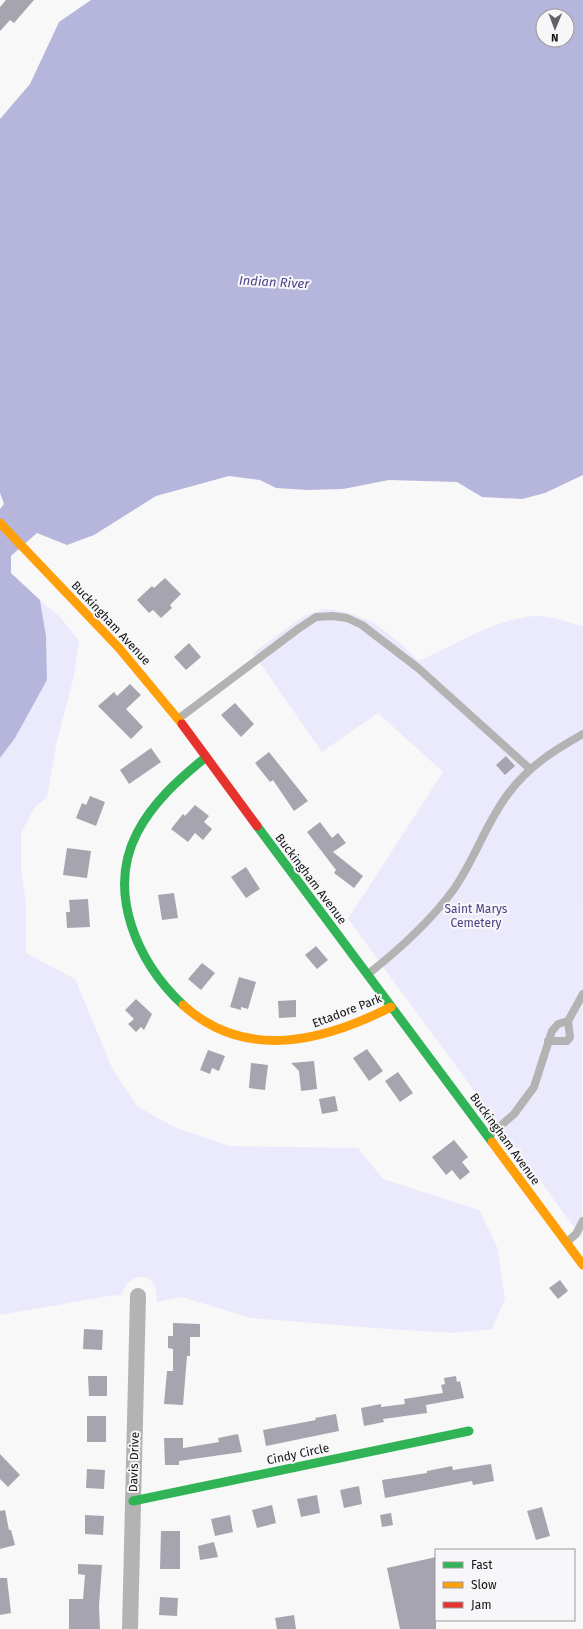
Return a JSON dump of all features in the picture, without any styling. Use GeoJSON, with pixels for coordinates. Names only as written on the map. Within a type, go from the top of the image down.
{"type":"FeatureCollection","features":[{"type":"Feature","properties":{"kind":"main road","name":"Buckingham Avenue"},"geometry":{"type":"LineString","coordinates":[[0,523],[119,648],[178,719],[583,1265]]}},
{"type":"Feature","properties":{"kind":"main road","name":"Ettadore Park"},"geometry":{"type":"LineString","coordinates":[[206,757],[166,794],[145,821],[131,847],[127,865],[127,906],[131,928],[142,954],[154,975],[181,1003],[206,1022],[246,1038],[279,1041],[313,1038],[373,1016],[391,1006]]}},
{"type":"Feature","properties":{"kind":"main road","name":"Cindy Circle"},"geometry":{"type":"LineString","coordinates":[[133,1501],[469,1431]]}},
{"type":"Feature","properties":{"kind":"street","name":"Davis Drive"},"geometry":{"type":"LineString","coordinates":[[130,1629],[138,1296]]}},
{"type":"Feature","properties":{"kind":"lane"},"geometry":{"type":"LineString","coordinates":[[178,719],[316,617],[333,616],[347,618],[362,625],[380,638],[418,668],[530,769]]}},
{"type":"Feature","properties":{"kind":"lane"},"geometry":{"type":"LineString","coordinates":[[367,974],[409,939],[437,911],[463,874],[507,795],[530,769],[550,752],[583,734]]}},
{"type":"Feature","properties":{"kind":"lane"},"geometry":{"type":"LineString","coordinates":[[548,1041],[567,1041],[570,1037],[568,1020],[583,994]]}},
{"type":"Feature","properties":{"kind":"lane"},"geometry":{"type":"LineString","coordinates":[[488,1137],[514,1114],[534,1087],[552,1030],[558,1024],[568,1020]]}},
{"type":"Feature","properties":{"kind":"lane"},"geometry":{"type":"LineString","coordinates":[[566,1243],[576,1234],[583,1221]]}},
{"type":"Feature","properties":{"kind":"green space"},"geometry":{"type":"Polygon","coordinates":[[[40,600],[61,618],[79,641],[74,676],[57,741],[47,797],[34,808],[21,833],[21,869],[26,904],[26,953],[75,979],[113,1070],[137,1106],[174,1127],[229,1146],[358,1148],[383,1179],[479,1210],[498,1249],[505,1299],[492,1329],[454,1333],[251,1318],[182,1297],[157,1302],[156,1290],[153,1283],[144,1277],[134,1278],[130,1281],[123,1290],[122,1295],[0,1315],[0,758],[15,738],[47,680],[46,636],[40,600]]]}},
{"type":"Feature","properties":{"kind":"green space","name":"Saint Marys Cemetery"},"geometry":{"type":"Polygon","coordinates":[[[326,609],[342,611],[355,615],[378,626],[398,641],[419,661],[476,633],[506,621],[543,616],[583,626],[582,1238],[348,919],[443,772],[378,713],[322,752],[253,653],[304,616],[326,609]]]}},
{"type":"Feature","properties":{"kind":"water","name":"Indian River"},"geometry":{"type":"Polygon","coordinates":[[[91,0],[583,0],[583,475],[545,493],[522,499],[482,497],[457,482],[389,480],[343,489],[308,490],[276,488],[260,480],[229,476],[156,496],[94,535],[67,545],[37,533],[11,556],[11,573],[40,600],[46,636],[47,680],[15,738],[0,758],[0,509],[4,504],[0,493],[0,119],[30,84],[59,22],[91,0]]]}},
{"type":"Feature","properties":{"kind":"building"},"geometry":{"type":"Polygon","coordinates":[[[6,0],[34,0],[14,23],[10,20],[0,31],[0,7],[6,0]]]}},
{"type":"Feature","properties":{"kind":"building"},"geometry":{"type":"Polygon","coordinates":[[[165,578],[181,594],[170,605],[172,608],[161,618],[153,610],[149,613],[137,600],[152,586],[154,588],[165,578]]]}},
{"type":"Feature","properties":{"kind":"building"},"geometry":{"type":"Polygon","coordinates":[[[189,643],[201,657],[186,670],[174,657],[189,643]]]}},
{"type":"Feature","properties":{"kind":"building"},"geometry":{"type":"Polygon","coordinates":[[[130,684],[141,695],[126,709],[143,727],[131,739],[98,706],[114,692],[117,696],[130,684]]]}},
{"type":"Feature","properties":{"kind":"building"},"geometry":{"type":"Polygon","coordinates":[[[235,703],[254,724],[241,737],[221,715],[235,703]]]}},
{"type":"Feature","properties":{"kind":"building"},"geometry":{"type":"Polygon","coordinates":[[[151,748],[161,762],[129,784],[120,770],[151,748]]]}},
{"type":"Feature","properties":{"kind":"building"},"geometry":{"type":"Polygon","coordinates":[[[269,752],[308,801],[294,811],[273,780],[270,782],[255,763],[269,752]]]}},
{"type":"Feature","properties":{"kind":"building"},"geometry":{"type":"Polygon","coordinates":[[[506,756],[515,766],[505,775],[496,765],[506,756]]]}},
{"type":"Feature","properties":{"kind":"building"},"geometry":{"type":"Polygon","coordinates":[[[90,796],[105,802],[96,826],[76,818],[82,803],[86,805],[90,796]]]}},
{"type":"Feature","properties":{"kind":"building"},"geometry":{"type":"Polygon","coordinates":[[[195,805],[209,816],[204,822],[212,829],[203,840],[195,833],[188,842],[171,829],[183,814],[185,816],[195,805]]]}},
{"type":"Feature","properties":{"kind":"building"},"geometry":{"type":"Polygon","coordinates":[[[320,822],[332,838],[338,833],[346,843],[333,852],[363,876],[354,888],[334,873],[336,870],[307,832],[320,822]]]}},
{"type":"Feature","properties":{"kind":"building"},"geometry":{"type":"Polygon","coordinates":[[[67,848],[91,851],[87,878],[63,875],[67,848]]]}},
{"type":"Feature","properties":{"kind":"building"},"geometry":{"type":"Polygon","coordinates":[[[246,867],[260,889],[246,898],[231,877],[246,867]]]}},
{"type":"Feature","properties":{"kind":"building"},"geometry":{"type":"Polygon","coordinates":[[[174,893],[178,918],[162,920],[158,895],[174,893]]]}},
{"type":"Feature","properties":{"kind":"building"},"geometry":{"type":"Polygon","coordinates":[[[88,899],[90,927],[67,928],[66,912],[70,912],[69,900],[88,899]]]}},
{"type":"Feature","properties":{"kind":"building"},"geometry":{"type":"Polygon","coordinates":[[[316,946],[328,960],[317,969],[305,955],[316,946]]]}},
{"type":"Feature","properties":{"kind":"building"},"geometry":{"type":"Polygon","coordinates":[[[202,963],[215,973],[201,990],[188,979],[202,963]]]}},
{"type":"Feature","properties":{"kind":"building"},"geometry":{"type":"Polygon","coordinates":[[[239,977],[256,982],[248,1009],[241,1007],[241,1010],[230,1007],[239,977]]]}},
{"type":"Feature","properties":{"kind":"building"},"geometry":{"type":"Polygon","coordinates":[[[136,999],[152,1014],[144,1030],[141,1027],[136,1032],[128,1024],[134,1019],[125,1010],[136,999]]]}},
{"type":"Feature","properties":{"kind":"building"},"geometry":{"type":"Polygon","coordinates":[[[296,1000],[296,1017],[279,1018],[278,1001],[296,1000]]]}},
{"type":"Feature","properties":{"kind":"building"},"geometry":{"type":"Polygon","coordinates":[[[367,1049],[383,1071],[369,1081],[353,1058],[367,1049]]]}},
{"type":"Feature","properties":{"kind":"building"},"geometry":{"type":"Polygon","coordinates":[[[208,1050],[225,1056],[219,1071],[212,1068],[210,1074],[200,1070],[208,1050]]]}},
{"type":"Feature","properties":{"kind":"building"},"geometry":{"type":"Polygon","coordinates":[[[314,1061],[317,1089],[301,1091],[299,1071],[291,1063],[314,1061]]]}},
{"type":"Feature","properties":{"kind":"building"},"geometry":{"type":"Polygon","coordinates":[[[251,1063],[268,1065],[265,1090],[249,1088],[251,1063]]]}},
{"type":"Feature","properties":{"kind":"building"},"geometry":{"type":"Polygon","coordinates":[[[398,1072],[413,1093],[400,1102],[385,1081],[398,1072]]]}},
{"type":"Feature","properties":{"kind":"building"},"geometry":{"type":"Polygon","coordinates":[[[335,1096],[338,1111],[322,1114],[319,1099],[335,1096]]]}},
{"type":"Feature","properties":{"kind":"building"},"geometry":{"type":"Polygon","coordinates":[[[454,1140],[468,1157],[462,1162],[470,1172],[460,1180],[452,1170],[446,1175],[432,1157],[454,1140]]]}},
{"type":"Feature","properties":{"kind":"building"},"geometry":{"type":"Polygon","coordinates":[[[560,1280],[568,1291],[558,1299],[549,1288],[560,1280]]]}},
{"type":"Feature","properties":{"kind":"building"},"geometry":{"type":"Polygon","coordinates":[[[173,1323],[200,1324],[200,1337],[190,1337],[190,1356],[187,1356],[183,1405],[164,1404],[167,1371],[173,1371],[173,1349],[168,1348],[168,1336],[173,1336],[173,1323]]]}},
{"type":"Feature","properties":{"kind":"building"},"geometry":{"type":"Polygon","coordinates":[[[84,1329],[103,1330],[102,1350],[83,1349],[84,1329]]]}},
{"type":"Feature","properties":{"kind":"building"},"geometry":{"type":"Polygon","coordinates":[[[88,1376],[107,1376],[107,1396],[89,1396],[88,1376]]]}},
{"type":"Feature","properties":{"kind":"building"},"geometry":{"type":"Polygon","coordinates":[[[456,1376],[457,1382],[460,1381],[464,1398],[426,1405],[427,1413],[383,1419],[384,1422],[364,1426],[361,1408],[381,1404],[381,1407],[405,1404],[404,1399],[443,1393],[441,1385],[445,1384],[444,1378],[456,1376]]]}},
{"type":"Feature","properties":{"kind":"building"},"geometry":{"type":"Polygon","coordinates":[[[336,1414],[339,1431],[266,1446],[263,1430],[316,1420],[315,1418],[336,1414]]]}},
{"type":"Feature","properties":{"kind":"building"},"geometry":{"type":"Polygon","coordinates":[[[87,1416],[106,1416],[106,1442],[87,1442],[87,1416]]]}},
{"type":"Feature","properties":{"kind":"building"},"geometry":{"type":"Polygon","coordinates":[[[238,1434],[242,1452],[179,1461],[179,1465],[165,1465],[164,1438],[183,1438],[183,1448],[219,1442],[218,1438],[238,1434]]]}},
{"type":"Feature","properties":{"kind":"building"},"geometry":{"type":"Polygon","coordinates":[[[0,1454],[20,1475],[8,1487],[0,1479],[0,1454]]]}},
{"type":"Feature","properties":{"kind":"building"},"geometry":{"type":"Polygon","coordinates":[[[491,1464],[494,1481],[473,1485],[472,1481],[385,1498],[382,1480],[427,1473],[427,1471],[452,1466],[453,1470],[491,1464]]]}},
{"type":"Feature","properties":{"kind":"building"},"geometry":{"type":"Polygon","coordinates":[[[87,1469],[105,1470],[104,1489],[86,1488],[87,1469]]]}},
{"type":"Feature","properties":{"kind":"building"},"geometry":{"type":"Polygon","coordinates":[[[359,1486],[362,1504],[344,1508],[340,1490],[359,1486]]]}},
{"type":"Feature","properties":{"kind":"building"},"geometry":{"type":"Polygon","coordinates":[[[317,1495],[320,1513],[301,1517],[297,1499],[317,1495]]]}},
{"type":"Feature","properties":{"kind":"building"},"geometry":{"type":"Polygon","coordinates":[[[272,1505],[276,1523],[257,1528],[252,1510],[272,1505]]]}},
{"type":"Feature","properties":{"kind":"building"},"geometry":{"type":"Polygon","coordinates":[[[542,1507],[550,1536],[536,1540],[527,1511],[542,1507]]]}},
{"type":"Feature","properties":{"kind":"building"},"geometry":{"type":"Polygon","coordinates":[[[5,1510],[9,1530],[11,1530],[15,1545],[0,1549],[0,1511],[5,1510]]]}},
{"type":"Feature","properties":{"kind":"building"},"geometry":{"type":"Polygon","coordinates":[[[391,1513],[393,1525],[382,1527],[380,1515],[391,1513]]]}},
{"type":"Feature","properties":{"kind":"building"},"geometry":{"type":"Polygon","coordinates":[[[85,1515],[104,1516],[103,1535],[85,1534],[85,1515]]]}},
{"type":"Feature","properties":{"kind":"building"},"geometry":{"type":"Polygon","coordinates":[[[230,1515],[233,1532],[215,1536],[211,1519],[230,1515]]]}},
{"type":"Feature","properties":{"kind":"building"},"geometry":{"type":"Polygon","coordinates":[[[161,1531],[180,1531],[180,1569],[160,1569],[161,1531]]]}},
{"type":"Feature","properties":{"kind":"building"},"geometry":{"type":"Polygon","coordinates":[[[214,1542],[218,1557],[200,1560],[198,1546],[214,1542]]]}},
{"type":"Feature","properties":{"kind":"building"},"geometry":{"type":"Polygon","coordinates":[[[435,1557],[436,1629],[400,1629],[387,1568],[435,1557]]]}},
{"type":"Feature","properties":{"kind":"building"},"geometry":{"type":"Polygon","coordinates":[[[78,1564],[102,1565],[99,1606],[100,1629],[69,1629],[69,1599],[83,1599],[85,1575],[78,1574],[78,1564]]]}},
{"type":"Feature","properties":{"kind":"building"},"geometry":{"type":"Polygon","coordinates":[[[0,1578],[7,1578],[11,1613],[0,1615],[0,1578]]]}},
{"type":"Feature","properties":{"kind":"building"},"geometry":{"type":"Polygon","coordinates":[[[160,1597],[178,1598],[177,1616],[159,1615],[160,1597]]]}},
{"type":"Feature","properties":{"kind":"building"},"geometry":{"type":"Polygon","coordinates":[[[294,1615],[296,1629],[277,1629],[275,1618],[294,1615]]]}},
{"type":"Feature","properties":{"kind":"traffic: fast"},"geometry":{"type":"LineString","coordinates":[[183,1005],[152,969],[140,948],[126,903],[125,879],[128,856],[143,822],[167,792],[206,757]]}},
{"type":"Feature","properties":{"kind":"traffic: fast"},"geometry":{"type":"LineString","coordinates":[[257,826],[492,1142]]}},
{"type":"Feature","properties":{"kind":"traffic: fast"},"geometry":{"type":"LineString","coordinates":[[133,1501],[469,1431]]}},
{"type":"Feature","properties":{"kind":"traffic: slow"},"geometry":{"type":"LineString","coordinates":[[0,523],[119,648],[182,724]]}},
{"type":"Feature","properties":{"kind":"traffic: slow"},"geometry":{"type":"LineString","coordinates":[[183,1005],[207,1023],[233,1034],[259,1040],[286,1040],[312,1036],[339,1029],[391,1007]]}},
{"type":"Feature","properties":{"kind":"traffic: slow"},"geometry":{"type":"LineString","coordinates":[[492,1142],[583,1265]]}},
{"type":"Feature","properties":{"kind":"traffic: jam"},"geometry":{"type":"LineString","coordinates":[[182,724],[257,826]]}}]}
